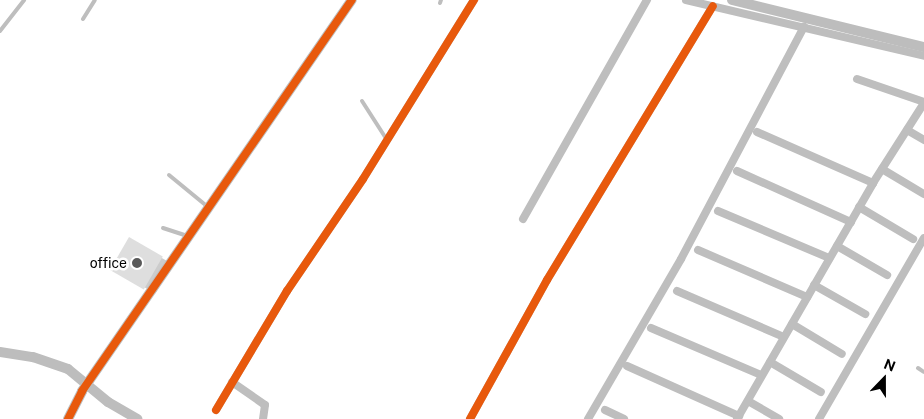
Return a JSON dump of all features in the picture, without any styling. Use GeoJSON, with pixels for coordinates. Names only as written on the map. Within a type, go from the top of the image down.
{"type":"FeatureCollection","features":[{"type":"Feature","properties":{"kind":"street"},"geometry":{"type":"LineString","coordinates":[[68,419],[82,391],[352,0]]}},
{"type":"Feature","properties":{"kind":"street"},"geometry":{"type":"LineString","coordinates":[[216,410],[287,291],[387,140],[474,0]]}},
{"type":"Feature","properties":{"kind":"street"},"geometry":{"type":"LineString","coordinates":[[524,219],[647,0]]}},
{"type":"Feature","properties":{"kind":"street"},"geometry":{"type":"LineString","coordinates":[[686,0],[924,56]]}},
{"type":"Feature","properties":{"kind":"street"},"geometry":{"type":"LineString","coordinates":[[470,419],[547,280],[713,6]]}},
{"type":"Feature","properties":{"kind":"street"},"geometry":{"type":"LineString","coordinates":[[588,419],[680,259],[804,27]]}},
{"type":"Feature","properties":{"kind":"street"},"geometry":{"type":"LineString","coordinates":[[627,366],[738,417],[873,183],[924,102],[857,78]]}},
{"type":"Feature","properties":{"kind":"street"},"geometry":{"type":"LineString","coordinates":[[907,130],[924,140]]}},
{"type":"Feature","properties":{"kind":"street"},"geometry":{"type":"LineString","coordinates":[[757,132],[873,183]]}},
{"type":"Feature","properties":{"kind":"street"},"geometry":{"type":"LineString","coordinates":[[882,169],[924,194]]}},
{"type":"Feature","properties":{"kind":"street"},"geometry":{"type":"LineString","coordinates":[[737,171],[851,222]]}},
{"type":"Feature","properties":{"kind":"street"},"geometry":{"type":"LineString","coordinates":[[859,207],[913,239]]}},
{"type":"Feature","properties":{"kind":"street"},"geometry":{"type":"LineString","coordinates":[[718,211],[829,258]]}},
{"type":"Feature","properties":{"kind":"street"},"geometry":{"type":"LineString","coordinates":[[818,419],[924,238]]}},
{"type":"Feature","properties":{"kind":"street"},"geometry":{"type":"LineString","coordinates":[[837,246],[887,275]]}},
{"type":"Feature","properties":{"kind":"street"},"geometry":{"type":"LineString","coordinates":[[698,250],[807,297]]}},
{"type":"Feature","properties":{"kind":"street"},"geometry":{"type":"LineString","coordinates":[[814,284],[864,314]]}},
{"type":"Feature","properties":{"kind":"street"},"geometry":{"type":"LineString","coordinates":[[677,291],[784,337]]}},
{"type":"Feature","properties":{"kind":"street"},"geometry":{"type":"LineString","coordinates":[[792,324],[842,354]]}},
{"type":"Feature","properties":{"kind":"street"},"geometry":{"type":"LineString","coordinates":[[651,328],[762,375]]}},
{"type":"Feature","properties":{"kind":"street"},"geometry":{"type":"LineString","coordinates":[[770,362],[821,392]]}},
{"type":"Feature","properties":{"kind":"street"},"geometry":{"type":"LineString","coordinates":[[232,382],[265,405],[263,419]]}},
{"type":"Feature","properties":{"kind":"street"},"geometry":{"type":"LineString","coordinates":[[748,401],[779,419]]}},
{"type":"Feature","properties":{"kind":"street"},"geometry":{"type":"LineString","coordinates":[[605,410],[624,419]]}},
{"type":"Feature","properties":{"kind":"lane"},"geometry":{"type":"LineString","coordinates":[[0,31],[24,0]]}},
{"type":"Feature","properties":{"kind":"lane"},"geometry":{"type":"LineString","coordinates":[[83,19],[95,0]]}},
{"type":"Feature","properties":{"kind":"lane"},"geometry":{"type":"LineString","coordinates":[[362,101],[387,140]]}},
{"type":"Feature","properties":{"kind":"lane"},"geometry":{"type":"LineString","coordinates":[[169,175],[209,208]]}},
{"type":"Feature","properties":{"kind":"lane"},"geometry":{"type":"LineString","coordinates":[[163,228],[190,236]]}},
{"type":"Feature","properties":{"kind":"lane"},"geometry":{"type":"LineString","coordinates":[[918,368],[924,372]]}},
{"type":"Feature","properties":{"kind":"building","name":"office"},"geometry":{"type":"Polygon","coordinates":[[[129,237],[163,256],[144,289],[110,270],[129,237]]]}},
{"type":"Feature","properties":{"kind":"waterway"},"geometry":{"type":"LineString","coordinates":[[732,0],[924,47]]}},
{"type":"Feature","properties":{"kind":"waterway"},"geometry":{"type":"LineString","coordinates":[[0,352],[33,357],[68,369],[108,402],[138,419]]}},
{"type":"Feature","properties":{"kind":"cycle path"},"geometry":{"type":"LineString","coordinates":[[68,419],[82,391],[352,0]]}},
{"type":"Feature","properties":{"kind":"cycle path"},"geometry":{"type":"LineString","coordinates":[[216,410],[287,291],[363,179],[474,0]]}},
{"type":"Feature","properties":{"kind":"cycle path"},"geometry":{"type":"LineString","coordinates":[[470,419],[547,280],[713,6]]}},
{"type":"Feature","properties":{"kind":"place","name":"office"},"geometry":{"type":"Point","coordinates":[137,263]}}]}
